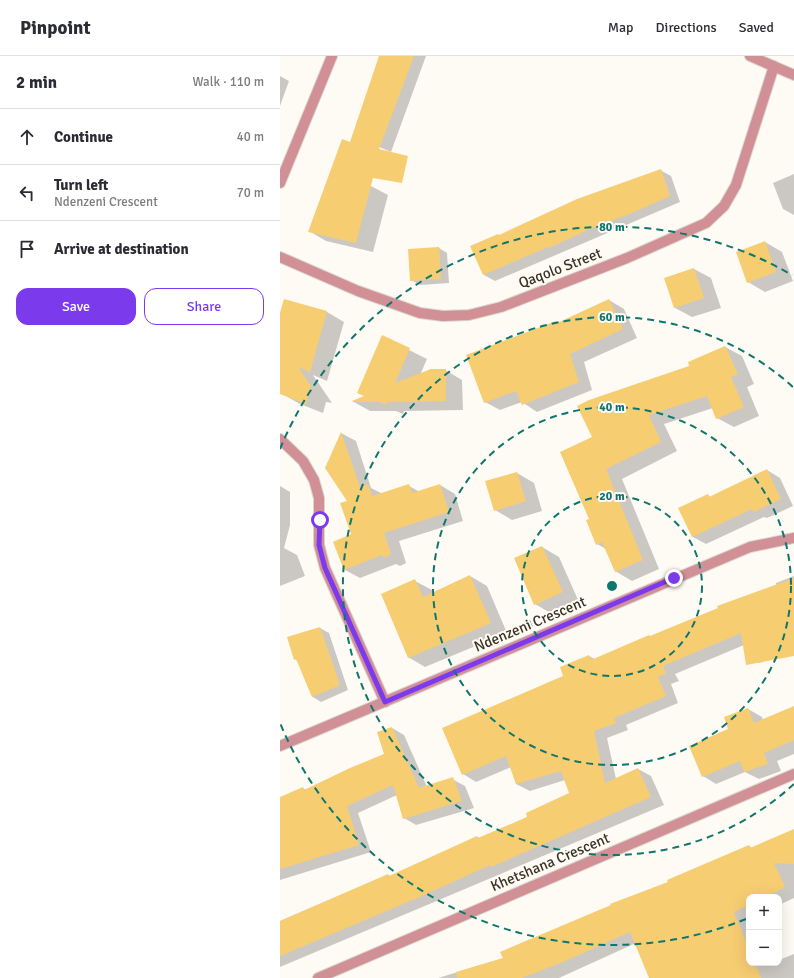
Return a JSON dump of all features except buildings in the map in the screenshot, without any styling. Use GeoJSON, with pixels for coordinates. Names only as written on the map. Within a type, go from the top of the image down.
{"type":"FeatureCollection","features":[{"type":"Feature","properties":{"kind":"street"},"geometry":{"type":"LineString","coordinates":[[280,183],[332,56]]}},
{"type":"Feature","properties":{"kind":"street"},"geometry":{"type":"LineString","coordinates":[[750,56],[794,75]]}},
{"type":"Feature","properties":{"kind":"street","name":"Qaqolo Street"},"geometry":{"type":"LineString","coordinates":[[280,257],[358,291],[420,313],[443,316],[469,315],[501,307],[627,258],[706,223],[724,206],[736,185],[774,66]]}},
{"type":"Feature","properties":{"kind":"street"},"geometry":{"type":"LineString","coordinates":[[280,439],[303,462],[314,480],[319,498],[319,545],[325,568],[385,702]]}},
{"type":"Feature","properties":{"kind":"street","name":"Ndenzeni Crescent"},"geometry":{"type":"LineString","coordinates":[[280,746],[750,547],[794,538]]}},
{"type":"Feature","properties":{"kind":"street","name":"Khetshana Crescent"},"geometry":{"type":"LineString","coordinates":[[318,978],[794,774]]}},
{"type":"Feature","properties":{"kind":"route"},"geometry":{"type":"LineString","coordinates":[[320,520],[319,545],[325,568],[385,702],[674,578]]}}]}
